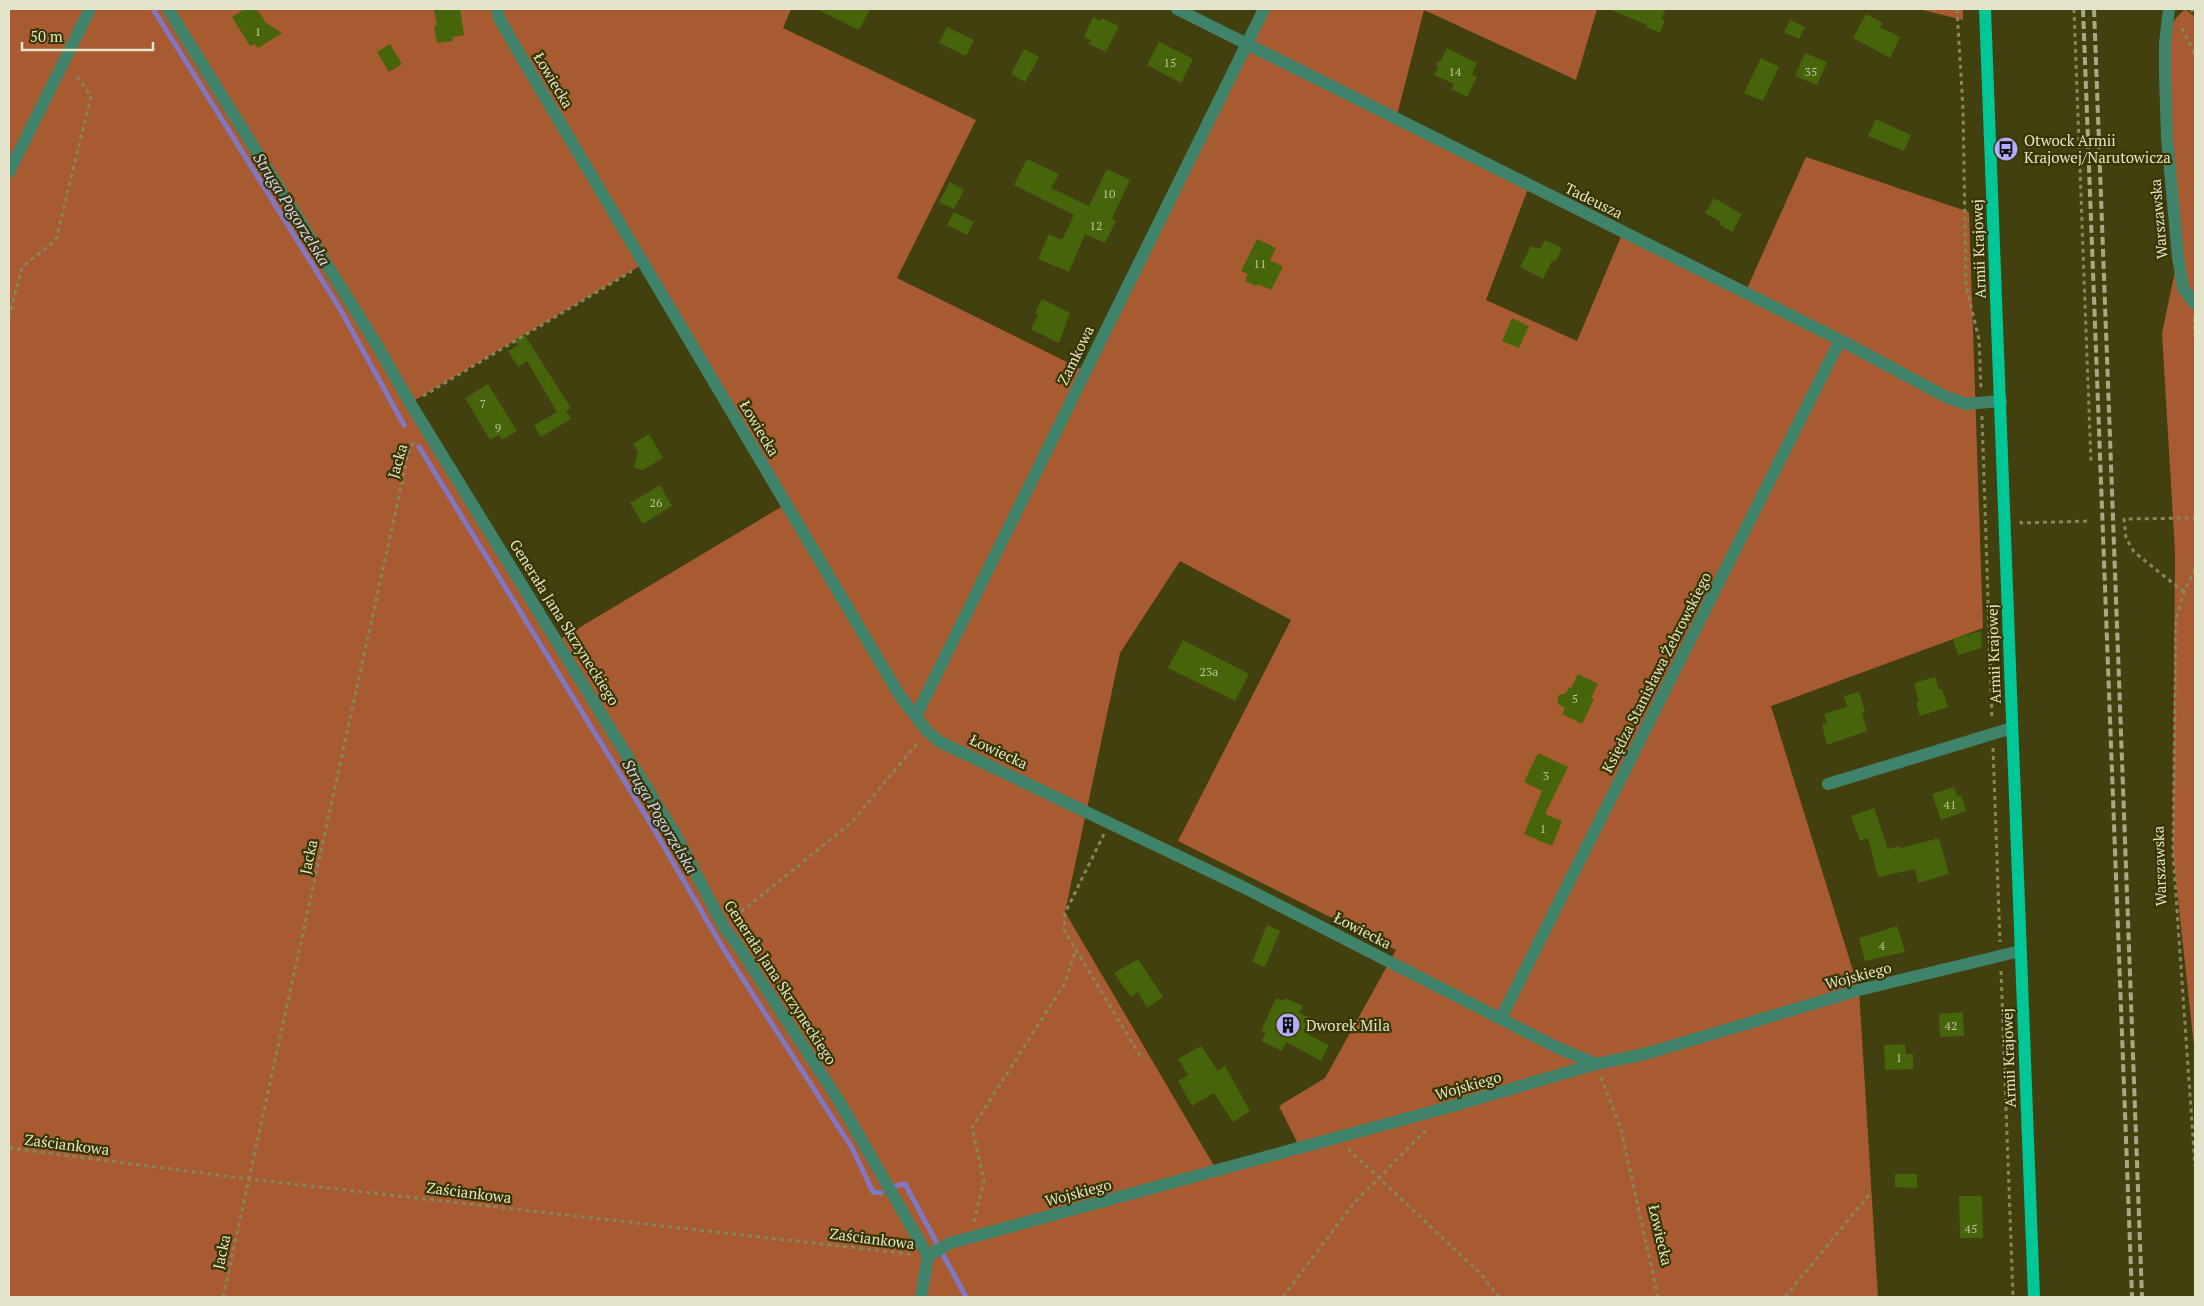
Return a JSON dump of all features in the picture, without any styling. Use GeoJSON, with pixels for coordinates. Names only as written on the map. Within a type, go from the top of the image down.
{"type":"FeatureCollection","features":[{"type":"Feature","properties":{"kind":"main road","name":"Armii Krajowej"},"geometry":{"type":"LineString","coordinates":[[1985,9],[2034,1297]]}},
{"type":"Feature","properties":{"kind":"street"},"geometry":{"type":"LineString","coordinates":[[9,172],[90,9]]}},
{"type":"Feature","properties":{"kind":"street","name":"Generała Jana Skrzyneckiego"},"geometry":{"type":"LineString","coordinates":[[168,9],[378,347],[410,403],[675,834],[724,927],[739,947],[838,1101],[932,1253]]}},
{"type":"Feature","properties":{"kind":"street","name":"Łowiecka"},"geometry":{"type":"LineString","coordinates":[[497,9],[499,18],[523,60],[900,696],[927,731],[940,742],[1243,887],[1556,1047],[1596,1064]]}},
{"type":"Feature","properties":{"kind":"street","name":"Tadeusza"},"geometry":{"type":"LineString","coordinates":[[1177,9],[1840,340],[1946,397],[1966,404],[2000,401]]}},
{"type":"Feature","properties":{"kind":"street","name":"Zamkowa"},"geometry":{"type":"LineString","coordinates":[[916,716],[1264,9]]}},
{"type":"Feature","properties":{"kind":"street","name":"Warszawska"},"geometry":{"type":"LineString","coordinates":[[2169,9],[2165,43],[2169,155],[2180,272],[2183,288],[2194,303]]}},
{"type":"Feature","properties":{"kind":"street","name":"Księdza Stanisława Żebrowskiego"},"geometry":{"type":"LineString","coordinates":[[1501,1018],[1840,340]]}},
{"type":"Feature","properties":{"kind":"street"},"geometry":{"type":"LineString","coordinates":[[1828,784],[2012,728]]}},
{"type":"Feature","properties":{"kind":"street","name":"Wojskiego"},"geometry":{"type":"LineString","coordinates":[[932,1253],[950,1243],[1449,1107],[1596,1064],[1645,1054],[1859,990],[2020,951]]}},
{"type":"Feature","properties":{"kind":"street"},"geometry":{"type":"LineString","coordinates":[[921,1297],[932,1253]]}},
{"type":"Feature","properties":{"kind":"path"},"geometry":{"type":"LineString","coordinates":[[1957,9],[1963,109],[1966,286],[1979,339],[2013,1297]]}},
{"type":"Feature","properties":{"kind":"path"},"geometry":{"type":"LineString","coordinates":[[2074,9],[2091,463]]}},
{"type":"Feature","properties":{"kind":"path"},"geometry":{"type":"LineString","coordinates":[[2190,9],[2195,12]]}},
{"type":"Feature","properties":{"kind":"path"},"geometry":{"type":"LineString","coordinates":[[2178,21],[2195,55]]}},
{"type":"Feature","properties":{"kind":"path"},"geometry":{"type":"LineString","coordinates":[[9,318],[22,267],[56,240],[91,96],[64,59]]}},
{"type":"Feature","properties":{"kind":"path"},"geometry":{"type":"LineString","coordinates":[[410,403],[644,264]]}},
{"type":"Feature","properties":{"kind":"path","name":"Jacka"},"geometry":{"type":"LineString","coordinates":[[223,1297],[409,450],[424,425]]}},
{"type":"Feature","properties":{"kind":"path"},"geometry":{"type":"LineString","coordinates":[[2184,592],[2134,552],[2126,538],[2124,519],[2195,518]]}},
{"type":"Feature","properties":{"kind":"path"},"geometry":{"type":"LineString","coordinates":[[2021,523],[2091,521]]}},
{"type":"Feature","properties":{"kind":"path","name":"Warszawska"},"geometry":{"type":"LineString","coordinates":[[2195,569],[2184,592],[2176,618],[2173,853],[2195,1166]]}},
{"type":"Feature","properties":{"kind":"path"},"geometry":{"type":"LineString","coordinates":[[724,927],[852,822],[927,731]]}},
{"type":"Feature","properties":{"kind":"path"},"geometry":{"type":"LineString","coordinates":[[1110,822],[1065,912],[1064,930],[1141,1057]]}},
{"type":"Feature","properties":{"kind":"path"},"geometry":{"type":"LineString","coordinates":[[970,1238],[984,1181],[972,1128],[1065,983],[1076,949]]}},
{"type":"Feature","properties":{"kind":"path","name":"Łowiecka"},"geometry":{"type":"LineString","coordinates":[[1596,1064],[1621,1129],[1658,1297]]}},
{"type":"Feature","properties":{"kind":"path"},"geometry":{"type":"LineString","coordinates":[[1283,1297],[1354,1203],[1430,1126]]}},
{"type":"Feature","properties":{"kind":"path"},"geometry":{"type":"LineString","coordinates":[[1344,1145],[1480,1273],[1499,1297]]}},
{"type":"Feature","properties":{"kind":"path","name":"Zaściankowa"},"geometry":{"type":"LineString","coordinates":[[9,1148],[249,1179],[932,1253]]}},
{"type":"Feature","properties":{"kind":"path"},"geometry":{"type":"LineString","coordinates":[[1785,1297],[1868,1195]]}},
{"type":"Feature","properties":{"kind":"shaded area"},"geometry":{"type":"Polygon","coordinates":[[[9,9],[791,9],[783,28],[976,120],[897,278],[1085,371],[1264,9],[1597,9],[1576,80],[1424,10],[1396,119],[1529,186],[1486,300],[1577,341],[1623,232],[1745,293],[1806,157],[1969,212],[1983,628],[1771,706],[1859,990],[1878,1297],[9,1297],[9,9]],[[643,264],[410,403],[557,641],[786,504],[643,264]],[[1180,561],[1120,653],[1065,912],[1217,1171],[1300,1148],[1279,1106],[1325,1078],[1396,950],[1178,841],[1291,620],[1180,561]]]}},
{"type":"Feature","properties":{"kind":"shaded area"},"geometry":{"type":"Polygon","coordinates":[[[1919,9],[1963,9],[1963,20],[1919,9]]]}},
{"type":"Feature","properties":{"kind":"shaded area"},"geometry":{"type":"Polygon","coordinates":[[[2185,9],[2195,17],[2195,1055],[2173,853],[2175,552],[2162,333],[2178,257],[2165,43],[2175,19],[2185,9]]]}},
{"type":"Feature","properties":{"kind":"building"},"geometry":{"type":"Polygon","coordinates":[[[244,9],[257,9],[266,23],[282,33],[258,48],[255,44],[250,46],[232,17],[244,9]]]}},
{"type":"Feature","properties":{"kind":"building"},"geometry":{"type":"Polygon","coordinates":[[[434,9],[460,9],[464,35],[452,37],[453,41],[437,43],[434,26],[437,25],[434,9]]]}},
{"type":"Feature","properties":{"kind":"building"},"geometry":{"type":"Polygon","coordinates":[[[817,9],[870,9],[859,30],[817,9]]]}},
{"type":"Feature","properties":{"kind":"building"},"geometry":{"type":"Polygon","coordinates":[[[1609,9],[1666,9],[1661,19],[1665,21],[1660,33],[1646,27],[1647,25],[1609,9]]]}},
{"type":"Feature","properties":{"kind":"building"},"geometry":{"type":"Polygon","coordinates":[[[1866,14],[1883,23],[1880,27],[1900,37],[1890,58],[1853,38],[1866,14]]]}},
{"type":"Feature","properties":{"kind":"building"},"geometry":{"type":"Polygon","coordinates":[[[1093,17],[1100,21],[1102,18],[1119,26],[1106,52],[1089,44],[1091,40],[1084,37],[1093,17]]]}},
{"type":"Feature","properties":{"kind":"building"},"geometry":{"type":"Polygon","coordinates":[[[1790,20],[1805,27],[1799,39],[1784,32],[1790,20]]]}},
{"type":"Feature","properties":{"kind":"building"},"geometry":{"type":"Polygon","coordinates":[[[947,27],[974,40],[966,56],[939,43],[947,27]]]}},
{"type":"Feature","properties":{"kind":"building"},"geometry":{"type":"Polygon","coordinates":[[[1159,42],[1193,59],[1181,83],[1147,65],[1159,42]]]}},
{"type":"Feature","properties":{"kind":"building"},"geometry":{"type":"Polygon","coordinates":[[[390,44],[402,64],[389,72],[377,52],[390,44]]]}},
{"type":"Feature","properties":{"kind":"building"},"geometry":{"type":"Polygon","coordinates":[[[1447,48],[1477,63],[1472,74],[1477,77],[1467,97],[1451,89],[1454,84],[1434,75],[1438,68],[1436,62],[1441,60],[1447,48]]]}},
{"type":"Feature","properties":{"kind":"building"},"geometry":{"type":"Polygon","coordinates":[[[1024,49],[1039,57],[1025,82],[1011,74],[1024,49]]]}},
{"type":"Feature","properties":{"kind":"building"},"geometry":{"type":"Polygon","coordinates":[[[1805,53],[1827,62],[1817,85],[1795,76],[1805,53]]]}},
{"type":"Feature","properties":{"kind":"building"},"geometry":{"type":"Polygon","coordinates":[[[1761,58],[1779,67],[1763,101],[1744,93],[1761,58]]]}},
{"type":"Feature","properties":{"kind":"building"},"geometry":{"type":"Polygon","coordinates":[[[1876,119],[1911,135],[1904,151],[1868,136],[1876,119]]]}},
{"type":"Feature","properties":{"kind":"building"},"geometry":{"type":"Polygon","coordinates":[[[1027,159],[1059,174],[1051,188],[1089,206],[1107,169],[1130,180],[1112,218],[1116,221],[1105,243],[1085,234],[1069,272],[1038,259],[1049,234],[1062,240],[1074,215],[1014,185],[1027,159]]]}},
{"type":"Feature","properties":{"kind":"building"},"geometry":{"type":"Polygon","coordinates":[[[950,182],[964,190],[954,209],[939,202],[950,182]]]}},
{"type":"Feature","properties":{"kind":"building"},"geometry":{"type":"Polygon","coordinates":[[[1714,198],[1742,214],[1732,232],[1720,225],[1721,222],[1705,213],[1714,198]]]}},
{"type":"Feature","properties":{"kind":"building"},"geometry":{"type":"Polygon","coordinates":[[[954,212],[974,222],[967,235],[947,225],[954,212]]]}},
{"type":"Feature","properties":{"kind":"building"},"geometry":{"type":"Polygon","coordinates":[[[1257,239],[1276,248],[1270,260],[1283,267],[1271,290],[1245,281],[1248,274],[1241,271],[1257,239]]]}},
{"type":"Feature","properties":{"kind":"building"},"geometry":{"type":"Polygon","coordinates":[[[1545,240],[1562,248],[1555,262],[1552,261],[1543,279],[1520,267],[1531,246],[1540,249],[1545,240]]]}},
{"type":"Feature","properties":{"kind":"building"},"geometry":{"type":"Polygon","coordinates":[[[1042,299],[1070,313],[1059,343],[1031,329],[1038,315],[1035,313],[1042,299]]]}},
{"type":"Feature","properties":{"kind":"building"},"geometry":{"type":"Polygon","coordinates":[[[1512,318],[1529,326],[1519,348],[1502,341],[1512,318]]]}},
{"type":"Feature","properties":{"kind":"building"},"geometry":{"type":"Polygon","coordinates":[[[524,334],[571,408],[566,411],[571,419],[541,437],[534,425],[557,412],[527,361],[518,367],[508,351],[518,345],[514,340],[524,334]]]}},
{"type":"Feature","properties":{"kind":"building"},"geometry":{"type":"Polygon","coordinates":[[[488,384],[517,431],[502,440],[499,435],[490,440],[465,398],[488,384]]]}},
{"type":"Feature","properties":{"kind":"building"},"geometry":{"type":"Polygon","coordinates":[[[649,434],[663,458],[643,470],[634,468],[638,452],[633,444],[649,434]]]}},
{"type":"Feature","properties":{"kind":"building"},"geometry":{"type":"Polygon","coordinates":[[[660,485],[672,506],[643,524],[630,503],[660,485]]]}},
{"type":"Feature","properties":{"kind":"building"},"geometry":{"type":"Polygon","coordinates":[[[1981,631],[1982,648],[1958,655],[1953,639],[1981,631]]]}},
{"type":"Feature","properties":{"kind":"building"},"geometry":{"type":"Polygon","coordinates":[[[1183,640],[1249,674],[1235,701],[1168,668],[1183,640]]]}},
{"type":"Feature","properties":{"kind":"building"},"geometry":{"type":"Polygon","coordinates":[[[1578,674],[1598,684],[1591,698],[1594,699],[1582,724],[1562,714],[1565,708],[1558,704],[1557,696],[1566,693],[1569,687],[1571,688],[1578,674]]]}},
{"type":"Feature","properties":{"kind":"building"},"geometry":{"type":"Polygon","coordinates":[[[1935,677],[1939,689],[1942,689],[1948,707],[1920,716],[1916,703],[1919,701],[1914,683],[1935,677]]]}},
{"type":"Feature","properties":{"kind":"building"},"geometry":{"type":"Polygon","coordinates":[[[1859,692],[1865,712],[1862,713],[1867,731],[1827,745],[1822,724],[1827,723],[1824,714],[1847,707],[1844,696],[1859,692]]]}},
{"type":"Feature","properties":{"kind":"building"},"geometry":{"type":"Polygon","coordinates":[[[1538,753],[1568,767],[1545,814],[1562,821],[1552,846],[1524,834],[1542,791],[1524,782],[1538,753]]]}},
{"type":"Feature","properties":{"kind":"building"},"geometry":{"type":"Polygon","coordinates":[[[1954,787],[1957,796],[1961,795],[1966,811],[1941,820],[1932,794],[1954,787]]]}},
{"type":"Feature","properties":{"kind":"building"},"geometry":{"type":"Polygon","coordinates":[[[1874,808],[1888,849],[1900,846],[1901,848],[1939,838],[1949,874],[1918,883],[1915,869],[1878,877],[1868,838],[1860,841],[1851,816],[1874,808]]]}},
{"type":"Feature","properties":{"kind":"building"},"geometry":{"type":"Polygon","coordinates":[[[1267,925],[1280,931],[1265,967],[1252,962],[1267,925]]]}},
{"type":"Feature","properties":{"kind":"building"},"geometry":{"type":"Polygon","coordinates":[[[1897,926],[1905,952],[1865,961],[1859,938],[1897,926]]]}},
{"type":"Feature","properties":{"kind":"building"},"geometry":{"type":"Polygon","coordinates":[[[1138,959],[1163,997],[1147,1008],[1138,992],[1131,997],[1114,973],[1138,959]]]}},
{"type":"Feature","properties":{"kind":"building","name":"Dworek Mila"},"geometry":{"type":"Polygon","coordinates":[[[1276,998],[1283,1001],[1285,998],[1303,1006],[1299,1013],[1316,1020],[1309,1035],[1329,1045],[1321,1061],[1286,1042],[1282,1051],[1261,1041],[1266,1033],[1261,1031],[1276,998]]]}},
{"type":"Feature","properties":{"kind":"building"},"geometry":{"type":"Polygon","coordinates":[[[1963,1012],[1964,1036],[1940,1037],[1939,1014],[1963,1012]]]}},
{"type":"Feature","properties":{"kind":"building"},"geometry":{"type":"Polygon","coordinates":[[[1905,1044],[1906,1054],[1913,1054],[1913,1069],[1885,1070],[1884,1045],[1905,1044]]]}},
{"type":"Feature","properties":{"kind":"building"},"geometry":{"type":"Polygon","coordinates":[[[1201,1046],[1218,1071],[1225,1066],[1250,1111],[1233,1122],[1214,1093],[1192,1106],[1178,1081],[1188,1075],[1178,1059],[1201,1046]]]}},
{"type":"Feature","properties":{"kind":"building"},"geometry":{"type":"Polygon","coordinates":[[[1895,1174],[1917,1174],[1917,1188],[1895,1187],[1895,1174]]]}},
{"type":"Feature","properties":{"kind":"building"},"geometry":{"type":"Polygon","coordinates":[[[1959,1196],[1982,1196],[1983,1238],[1960,1238],[1959,1196]]]}},
{"type":"Feature","properties":{"kind":"waterway","name":"Struga Pogorzelska"},"geometry":{"type":"LineString","coordinates":[[153,9],[340,309],[404,425]]}},
{"type":"Feature","properties":{"kind":"waterway","name":"Struga Pogorzelska"},"geometry":{"type":"LineString","coordinates":[[419,447],[649,821],[721,945],[852,1148],[873,1192],[881,1193]]}},
{"type":"Feature","properties":{"kind":"waterway","name":"Struga Pogorzelska"},"geometry":{"type":"LineString","coordinates":[[894,1186],[905,1184],[966,1297]]}},
{"type":"Feature","properties":{"kind":"railway"},"geometry":{"type":"LineString","coordinates":[[2083,9],[2132,1297]]}},
{"type":"Feature","properties":{"kind":"railway"},"geometry":{"type":"LineString","coordinates":[[2094,9],[2142,1297]]}},
{"type":"Feature","properties":{"kind":"place","name":"Otwock Armii Krajowej/Narutowicza"},"geometry":{"type":"Point","coordinates":[2006,149]}},
{"type":"Feature","properties":{"kind":"place","name":"Dworek Mila"},"geometry":{"type":"Point","coordinates":[1288,1025]}}]}
